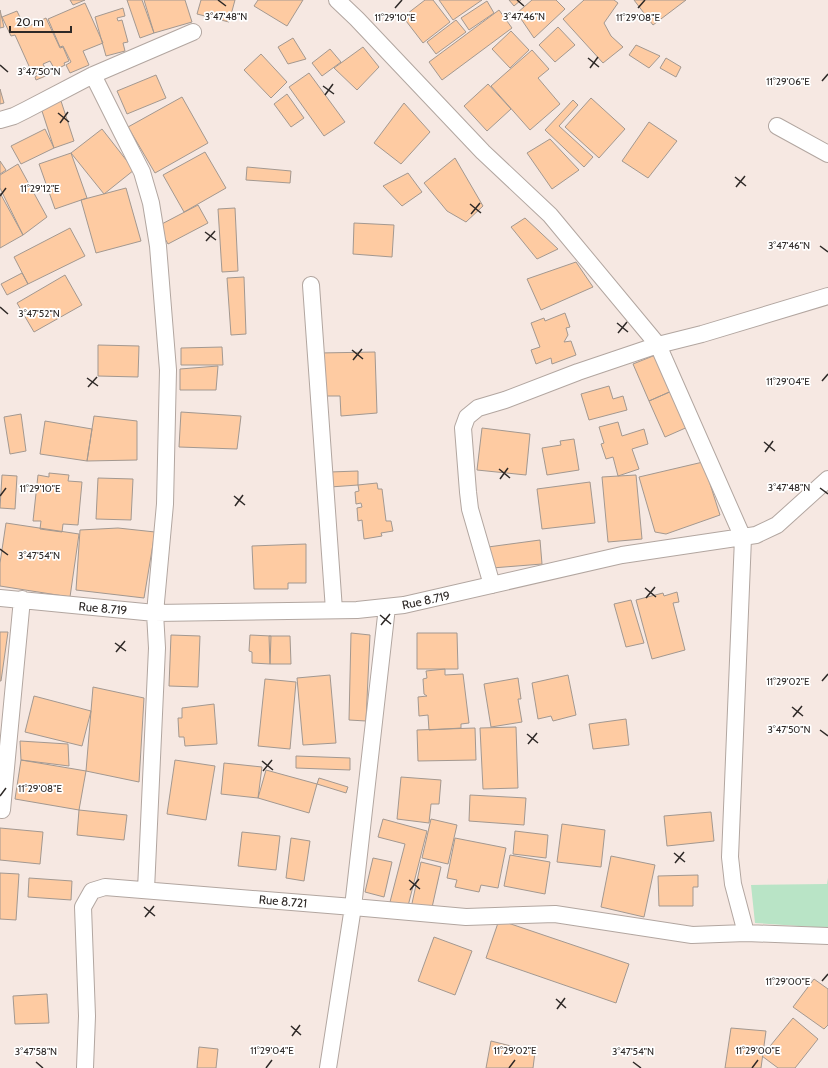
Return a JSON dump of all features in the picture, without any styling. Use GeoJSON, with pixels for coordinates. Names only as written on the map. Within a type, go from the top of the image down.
{"type":"FeatureCollection","features":[{"type":"Feature","properties":{"kind":"street"},"geometry":{"type":"LineString","coordinates":[[337,0],[357,19],[483,152],[550,215],[658,345],[743,538],[730,857],[733,884],[746,933]]}},
{"type":"Feature","properties":{"kind":"street"},"geometry":{"type":"LineString","coordinates":[[0,120],[14,116],[93,75],[193,32]]}},
{"type":"Feature","properties":{"kind":"street"},"geometry":{"type":"LineString","coordinates":[[93,75],[142,172],[151,202],[158,246],[168,370],[165,504],[155,613],[157,648],[146,890]]}},
{"type":"Feature","properties":{"kind":"street"},"geometry":{"type":"LineString","coordinates":[[777,126],[828,154]]}},
{"type":"Feature","properties":{"kind":"street"},"geometry":{"type":"LineString","coordinates":[[311,285],[334,610]]}},
{"type":"Feature","properties":{"kind":"street"},"geometry":{"type":"LineString","coordinates":[[492,584],[470,509],[463,428],[467,417],[478,408],[505,400],[578,372],[658,345],[702,334],[828,296]]}},
{"type":"Feature","properties":{"kind":"street","name":"Rue 8.719"},"geometry":{"type":"LineString","coordinates":[[0,598],[155,613],[357,610],[404,605],[622,555],[756,535],[777,525],[828,479]]}},
{"type":"Feature","properties":{"kind":"street"},"geometry":{"type":"LineString","coordinates":[[2,810],[22,599]]}},
{"type":"Feature","properties":{"kind":"street"},"geometry":{"type":"LineString","coordinates":[[328,1068],[353,907],[387,607]]}},
{"type":"Feature","properties":{"kind":"street","name":"Rue 8.721"},"geometry":{"type":"LineString","coordinates":[[85,1068],[87,1016],[83,907],[92,891],[104,887],[466,917],[555,914],[692,935],[746,933],[828,936]]}},
{"type":"Feature","properties":{"kind":"green space"},"geometry":{"type":"Polygon","coordinates":[[[828,878],[828,928],[755,923],[751,885],[827,884],[828,878]]]}},
{"type":"Feature","properties":{"kind":"building"},"geometry":{"type":"Polygon","coordinates":[[[70,0],[85,0],[73,5],[70,0]]]}},
{"type":"Feature","properties":{"kind":"building"},"geometry":{"type":"Polygon","coordinates":[[[127,0],[142,0],[154,33],[140,38],[127,0]]]}},
{"type":"Feature","properties":{"kind":"building"},"geometry":{"type":"Polygon","coordinates":[[[144,0],[185,0],[192,22],[154,33],[144,0]]]}},
{"type":"Feature","properties":{"kind":"building"},"geometry":{"type":"Polygon","coordinates":[[[201,0],[235,0],[229,22],[197,14],[201,0]]]}},
{"type":"Feature","properties":{"kind":"building"},"geometry":{"type":"Polygon","coordinates":[[[258,0],[303,0],[287,26],[254,6],[258,0]]]}},
{"type":"Feature","properties":{"kind":"building"},"geometry":{"type":"Polygon","coordinates":[[[425,0],[433,0],[450,22],[423,43],[403,17],[425,0]]]}},
{"type":"Feature","properties":{"kind":"building"},"geometry":{"type":"Polygon","coordinates":[[[439,0],[482,0],[453,20],[439,0]]]}},
{"type":"Feature","properties":{"kind":"building"},"geometry":{"type":"Polygon","coordinates":[[[509,0],[521,0],[514,6],[509,0]]]}},
{"type":"Feature","properties":{"kind":"building"},"geometry":{"type":"Polygon","coordinates":[[[532,0],[556,0],[565,9],[534,38],[517,13],[532,0]]]}},
{"type":"Feature","properties":{"kind":"building"},"geometry":{"type":"Polygon","coordinates":[[[584,0],[614,0],[618,3],[604,23],[611,36],[623,47],[603,63],[563,19],[584,0]]]}},
{"type":"Feature","properties":{"kind":"building"},"geometry":{"type":"Polygon","coordinates":[[[634,0],[686,0],[653,25],[634,0]]]}},
{"type":"Feature","properties":{"kind":"building"},"geometry":{"type":"Polygon","coordinates":[[[487,1],[494,13],[469,30],[461,18],[487,1]]]}},
{"type":"Feature","properties":{"kind":"building"},"geometry":{"type":"Polygon","coordinates":[[[85,3],[103,43],[83,51],[89,65],[70,73],[66,65],[71,62],[63,46],[60,47],[48,19],[85,3]]]}},
{"type":"Feature","properties":{"kind":"building"},"geometry":{"type":"Polygon","coordinates":[[[123,8],[125,16],[117,18],[118,21],[122,20],[128,42],[123,43],[125,51],[106,56],[95,17],[123,8]]]}},
{"type":"Feature","properties":{"kind":"building"},"geometry":{"type":"Polygon","coordinates":[[[0,10],[4,27],[0,28],[0,10]]]}},
{"type":"Feature","properties":{"kind":"building"},"geometry":{"type":"Polygon","coordinates":[[[499,10],[512,28],[442,80],[429,62],[499,10]]]}},
{"type":"Feature","properties":{"kind":"building"},"geometry":{"type":"Polygon","coordinates":[[[17,11],[25,28],[46,18],[60,48],[63,47],[69,61],[64,63],[65,65],[55,70],[50,61],[43,64],[48,75],[36,80],[35,77],[38,75],[37,73],[33,75],[15,35],[11,36],[2,17],[17,11]]]}},
{"type":"Feature","properties":{"kind":"building"},"geometry":{"type":"Polygon","coordinates":[[[456,20],[466,32],[436,54],[427,42],[456,20]]]}},
{"type":"Feature","properties":{"kind":"building"},"geometry":{"type":"Polygon","coordinates":[[[558,27],[575,45],[555,62],[539,45],[558,27]]]}},
{"type":"Feature","properties":{"kind":"building"},"geometry":{"type":"Polygon","coordinates":[[[511,31],[529,50],[510,68],[492,49],[511,31]]]}},
{"type":"Feature","properties":{"kind":"building"},"geometry":{"type":"Polygon","coordinates":[[[293,38],[306,59],[288,64],[278,47],[293,38]]]}},
{"type":"Feature","properties":{"kind":"building"},"geometry":{"type":"Polygon","coordinates":[[[636,45],[660,56],[649,68],[629,55],[636,45]]]}},
{"type":"Feature","properties":{"kind":"building"},"geometry":{"type":"Polygon","coordinates":[[[363,47],[379,67],[357,90],[334,68],[363,47]]]}},
{"type":"Feature","properties":{"kind":"building"},"geometry":{"type":"Polygon","coordinates":[[[330,49],[341,62],[322,76],[312,63],[330,49]]]}},
{"type":"Feature","properties":{"kind":"building"},"geometry":{"type":"Polygon","coordinates":[[[532,50],[549,69],[538,78],[560,104],[530,130],[491,86],[532,50]]]}},
{"type":"Feature","properties":{"kind":"building"},"geometry":{"type":"Polygon","coordinates":[[[261,54],[287,82],[271,98],[244,70],[261,54]]]}},
{"type":"Feature","properties":{"kind":"building"},"geometry":{"type":"Polygon","coordinates":[[[666,58],[681,67],[676,77],[660,68],[666,58]]]}},
{"type":"Feature","properties":{"kind":"building"},"geometry":{"type":"Polygon","coordinates":[[[309,73],[345,122],[324,136],[289,87],[309,73]]]}},
{"type":"Feature","properties":{"kind":"building"},"geometry":{"type":"Polygon","coordinates":[[[156,75],[166,98],[127,114],[117,91],[156,75]]]}},
{"type":"Feature","properties":{"kind":"building"},"geometry":{"type":"Polygon","coordinates":[[[488,84],[511,109],[487,131],[464,106],[488,84]]]}},
{"type":"Feature","properties":{"kind":"building"},"geometry":{"type":"Polygon","coordinates":[[[0,89],[4,103],[0,104],[0,89]]]}},
{"type":"Feature","properties":{"kind":"building"},"geometry":{"type":"Polygon","coordinates":[[[287,94],[304,118],[291,127],[274,104],[287,94]]]}},
{"type":"Feature","properties":{"kind":"building"},"geometry":{"type":"Polygon","coordinates":[[[182,97],[208,143],[155,173],[128,127],[182,97]]]}},
{"type":"Feature","properties":{"kind":"building"},"geometry":{"type":"Polygon","coordinates":[[[591,98],[625,129],[599,158],[565,127],[591,98]]]}},
{"type":"Feature","properties":{"kind":"building"},"geometry":{"type":"Polygon","coordinates":[[[573,100],[578,105],[559,126],[593,157],[584,167],[545,130],[573,100]]]}},
{"type":"Feature","properties":{"kind":"building"},"geometry":{"type":"Polygon","coordinates":[[[61,101],[74,141],[54,148],[41,108],[61,101]]]}},
{"type":"Feature","properties":{"kind":"building"},"geometry":{"type":"Polygon","coordinates":[[[404,103],[430,132],[401,164],[374,143],[404,103]]]}},
{"type":"Feature","properties":{"kind":"building"},"geometry":{"type":"Polygon","coordinates":[[[649,122],[677,141],[648,178],[622,161],[649,122]]]}},
{"type":"Feature","properties":{"kind":"building"},"geometry":{"type":"Polygon","coordinates":[[[45,129],[54,148],[21,164],[11,146],[45,129]]]}},
{"type":"Feature","properties":{"kind":"building"},"geometry":{"type":"Polygon","coordinates":[[[102,129],[134,170],[104,194],[71,153],[102,129]]]}},
{"type":"Feature","properties":{"kind":"building"},"geometry":{"type":"Polygon","coordinates":[[[550,139],[579,170],[552,189],[527,153],[550,139]]]}},
{"type":"Feature","properties":{"kind":"building"},"geometry":{"type":"Polygon","coordinates":[[[205,152],[226,188],[184,212],[163,175],[205,152]]]}},
{"type":"Feature","properties":{"kind":"building"},"geometry":{"type":"Polygon","coordinates":[[[71,153],[87,198],[55,209],[39,164],[71,153]]]}},
{"type":"Feature","properties":{"kind":"building"},"geometry":{"type":"Polygon","coordinates":[[[455,158],[483,206],[466,222],[447,211],[424,183],[455,158]]]}},
{"type":"Feature","properties":{"kind":"building"},"geometry":{"type":"Polygon","coordinates":[[[0,161],[6,170],[0,174],[0,161]]]}},
{"type":"Feature","properties":{"kind":"building"},"geometry":{"type":"Polygon","coordinates":[[[18,164],[47,217],[23,235],[0,188],[0,175],[18,164]]]}},
{"type":"Feature","properties":{"kind":"building"},"geometry":{"type":"Polygon","coordinates":[[[247,167],[291,171],[290,183],[246,180],[247,167]]]}},
{"type":"Feature","properties":{"kind":"building"},"geometry":{"type":"Polygon","coordinates":[[[408,173],[422,192],[402,206],[383,186],[408,173]]]}},
{"type":"Feature","properties":{"kind":"building"},"geometry":{"type":"Polygon","coordinates":[[[126,188],[141,241],[96,253],[81,200],[126,188]]]}},
{"type":"Feature","properties":{"kind":"building"},"geometry":{"type":"Polygon","coordinates":[[[0,193],[23,235],[0,248],[0,193]]]}},
{"type":"Feature","properties":{"kind":"building"},"geometry":{"type":"Polygon","coordinates":[[[198,205],[208,223],[168,244],[158,226],[198,205]]]}},
{"type":"Feature","properties":{"kind":"building"},"geometry":{"type":"Polygon","coordinates":[[[235,208],[238,271],[222,272],[218,209],[235,208]]]}},
{"type":"Feature","properties":{"kind":"building"},"geometry":{"type":"Polygon","coordinates":[[[525,218],[558,249],[537,259],[511,227],[525,218]]]}},
{"type":"Feature","properties":{"kind":"building"},"geometry":{"type":"Polygon","coordinates":[[[354,223],[394,225],[392,257],[353,254],[354,223]]]}},
{"type":"Feature","properties":{"kind":"building"},"geometry":{"type":"Polygon","coordinates":[[[70,228],[85,256],[28,284],[14,257],[70,228]]]}},
{"type":"Feature","properties":{"kind":"building"},"geometry":{"type":"Polygon","coordinates":[[[576,262],[593,287],[541,310],[527,279],[576,262]]]}},
{"type":"Feature","properties":{"kind":"building"},"geometry":{"type":"Polygon","coordinates":[[[22,273],[28,284],[7,295],[1,284],[22,273]]]}},
{"type":"Feature","properties":{"kind":"building"},"geometry":{"type":"Polygon","coordinates":[[[65,275],[82,305],[34,332],[17,303],[65,275]]]}},
{"type":"Feature","properties":{"kind":"building"},"geometry":{"type":"Polygon","coordinates":[[[244,277],[246,334],[231,335],[227,278],[244,277]]]}},
{"type":"Feature","properties":{"kind":"building"},"geometry":{"type":"Polygon","coordinates":[[[565,313],[570,327],[566,328],[568,335],[564,342],[571,341],[576,355],[552,364],[551,358],[536,364],[531,350],[540,347],[531,323],[544,318],[545,321],[565,313]]]}},
{"type":"Feature","properties":{"kind":"building"},"geometry":{"type":"Polygon","coordinates":[[[98,345],[139,346],[138,377],[98,376],[98,345]]]}},
{"type":"Feature","properties":{"kind":"building"},"geometry":{"type":"Polygon","coordinates":[[[222,347],[223,365],[181,365],[181,348],[222,347]]]}},
{"type":"Feature","properties":{"kind":"building"},"geometry":{"type":"Polygon","coordinates":[[[375,352],[377,413],[341,416],[340,396],[319,396],[319,353],[375,352]]]}},
{"type":"Feature","properties":{"kind":"building"},"geometry":{"type":"Polygon","coordinates":[[[658,354],[674,390],[649,401],[633,364],[658,354]]]}},
{"type":"Feature","properties":{"kind":"building"},"geometry":{"type":"Polygon","coordinates":[[[218,366],[216,390],[180,390],[180,369],[218,366]]]}},
{"type":"Feature","properties":{"kind":"building"},"geometry":{"type":"Polygon","coordinates":[[[609,386],[613,399],[623,396],[627,410],[589,420],[581,394],[609,386]]]}},
{"type":"Feature","properties":{"kind":"building"},"geometry":{"type":"Polygon","coordinates":[[[674,390],[690,426],[665,437],[649,401],[674,390]]]}},
{"type":"Feature","properties":{"kind":"building"},"geometry":{"type":"Polygon","coordinates":[[[181,412],[241,416],[237,449],[179,447],[181,412]]]}},
{"type":"Feature","properties":{"kind":"building"},"geometry":{"type":"Polygon","coordinates":[[[21,414],[26,451],[10,454],[4,417],[21,414]]]}},
{"type":"Feature","properties":{"kind":"building"},"geometry":{"type":"Polygon","coordinates":[[[94,416],[137,421],[137,460],[87,461],[94,416]]]}},
{"type":"Feature","properties":{"kind":"building"},"geometry":{"type":"Polygon","coordinates":[[[45,421],[92,429],[87,461],[40,454],[45,421]]]}},
{"type":"Feature","properties":{"kind":"building"},"geometry":{"type":"Polygon","coordinates":[[[618,422],[622,436],[644,429],[648,444],[632,449],[639,469],[618,476],[613,457],[606,459],[601,444],[604,443],[599,427],[618,422]]]}},
{"type":"Feature","properties":{"kind":"building"},"geometry":{"type":"Polygon","coordinates":[[[482,428],[530,434],[526,475],[477,470],[482,428]]]}},
{"type":"Feature","properties":{"kind":"building"},"geometry":{"type":"Polygon","coordinates":[[[574,439],[579,470],[547,475],[542,448],[561,445],[560,441],[574,439]]]}},
{"type":"Feature","properties":{"kind":"building"},"geometry":{"type":"Polygon","coordinates":[[[703,462],[720,515],[666,534],[655,532],[639,477],[703,462]]]}},
{"type":"Feature","properties":{"kind":"building"},"geometry":{"type":"Polygon","coordinates":[[[358,471],[358,485],[330,487],[330,472],[358,471]]]}},
{"type":"Feature","properties":{"kind":"building"},"geometry":{"type":"Polygon","coordinates":[[[49,473],[69,475],[68,481],[82,482],[78,525],[63,524],[62,532],[40,529],[41,521],[33,521],[38,475],[49,477],[49,473]]]}},
{"type":"Feature","properties":{"kind":"building"},"geometry":{"type":"Polygon","coordinates":[[[2,475],[17,476],[15,509],[0,508],[2,475]]]}},
{"type":"Feature","properties":{"kind":"building"},"geometry":{"type":"Polygon","coordinates":[[[636,475],[642,539],[608,542],[602,477],[636,475]]]}},
{"type":"Feature","properties":{"kind":"building"},"geometry":{"type":"Polygon","coordinates":[[[98,478],[133,479],[131,520],[96,519],[98,478]]]}},
{"type":"Feature","properties":{"kind":"building"},"geometry":{"type":"Polygon","coordinates":[[[590,482],[595,523],[542,529],[537,489],[590,482]]]}},
{"type":"Feature","properties":{"kind":"building"},"geometry":{"type":"Polygon","coordinates":[[[377,483],[378,489],[382,489],[386,521],[391,521],[393,531],[381,533],[382,536],[364,539],[362,520],[358,521],[357,508],[362,507],[361,503],[356,504],[355,492],[359,491],[358,485],[377,483]]]}},
{"type":"Feature","properties":{"kind":"building"},"geometry":{"type":"Polygon","coordinates":[[[6,523],[79,534],[70,597],[0,586],[0,563],[6,523]]]}},
{"type":"Feature","properties":{"kind":"building"},"geometry":{"type":"Polygon","coordinates":[[[118,528],[155,532],[144,598],[76,590],[80,530],[118,528]]]}},
{"type":"Feature","properties":{"kind":"building"},"geometry":{"type":"Polygon","coordinates":[[[540,540],[542,564],[492,568],[488,547],[540,540]]]}},
{"type":"Feature","properties":{"kind":"building"},"geometry":{"type":"Polygon","coordinates":[[[306,544],[306,583],[288,583],[288,589],[254,589],[252,546],[306,544]]]}},
{"type":"Feature","properties":{"kind":"building"},"geometry":{"type":"Polygon","coordinates":[[[677,592],[679,602],[673,603],[685,650],[652,659],[636,600],[663,593],[664,596],[677,592]]]}},
{"type":"Feature","properties":{"kind":"building"},"geometry":{"type":"Polygon","coordinates":[[[631,600],[644,643],[626,647],[614,604],[631,600]]]}},
{"type":"Feature","properties":{"kind":"building"},"geometry":{"type":"Polygon","coordinates":[[[0,632],[8,632],[1,681],[0,681],[0,632]]]}},
{"type":"Feature","properties":{"kind":"building"},"geometry":{"type":"Polygon","coordinates":[[[351,633],[370,635],[366,721],[349,720],[351,633]]]}},
{"type":"Feature","properties":{"kind":"building"},"geometry":{"type":"Polygon","coordinates":[[[417,633],[457,633],[458,669],[417,669],[417,633]]]}},
{"type":"Feature","properties":{"kind":"building"},"geometry":{"type":"Polygon","coordinates":[[[171,635],[200,636],[198,687],[169,686],[171,635]]]}},
{"type":"Feature","properties":{"kind":"building"},"geometry":{"type":"Polygon","coordinates":[[[250,635],[271,636],[270,664],[252,663],[252,652],[249,651],[250,635]]]}},
{"type":"Feature","properties":{"kind":"building"},"geometry":{"type":"Polygon","coordinates":[[[269,636],[290,636],[291,664],[270,664],[269,636]]]}},
{"type":"Feature","properties":{"kind":"building"},"geometry":{"type":"Polygon","coordinates":[[[445,669],[445,675],[463,674],[469,723],[461,724],[461,728],[429,730],[428,715],[419,716],[418,697],[427,696],[424,694],[423,679],[427,678],[426,671],[445,669]]]}},
{"type":"Feature","properties":{"kind":"building"},"geometry":{"type":"Polygon","coordinates":[[[330,675],[336,743],[303,745],[297,678],[330,675]]]}},
{"type":"Feature","properties":{"kind":"building"},"geometry":{"type":"Polygon","coordinates":[[[568,675],[576,715],[553,721],[551,716],[538,719],[532,683],[568,675]]]}},
{"type":"Feature","properties":{"kind":"building"},"geometry":{"type":"Polygon","coordinates":[[[518,678],[521,699],[518,699],[522,722],[491,727],[484,684],[518,678]]]}},
{"type":"Feature","properties":{"kind":"building"},"geometry":{"type":"Polygon","coordinates":[[[265,679],[296,682],[290,749],[258,746],[265,679]]]}},
{"type":"Feature","properties":{"kind":"building"},"geometry":{"type":"Polygon","coordinates":[[[93,687],[144,698],[139,782],[86,771],[93,687]]]}},
{"type":"Feature","properties":{"kind":"building"},"geometry":{"type":"Polygon","coordinates":[[[34,696],[91,711],[82,746],[25,732],[34,696]]]}},
{"type":"Feature","properties":{"kind":"building"},"geometry":{"type":"Polygon","coordinates":[[[214,704],[217,744],[185,746],[184,737],[179,737],[178,718],[182,718],[182,708],[214,704]]]}},
{"type":"Feature","properties":{"kind":"building"},"geometry":{"type":"Polygon","coordinates":[[[626,719],[629,745],[593,749],[589,724],[626,719]]]}},
{"type":"Feature","properties":{"kind":"building"},"geometry":{"type":"Polygon","coordinates":[[[516,727],[518,788],[483,789],[480,728],[516,727]]]}},
{"type":"Feature","properties":{"kind":"building"},"geometry":{"type":"Polygon","coordinates":[[[475,728],[476,760],[418,761],[417,730],[475,728]]]}},
{"type":"Feature","properties":{"kind":"building"},"geometry":{"type":"Polygon","coordinates":[[[20,741],[68,744],[69,766],[21,760],[20,741]]]}},
{"type":"Feature","properties":{"kind":"building"},"geometry":{"type":"Polygon","coordinates":[[[296,756],[350,758],[350,770],[296,768],[296,756]]]}},
{"type":"Feature","properties":{"kind":"building"},"geometry":{"type":"Polygon","coordinates":[[[21,760],[86,771],[79,810],[15,799],[21,760]]]}},
{"type":"Feature","properties":{"kind":"building"},"geometry":{"type":"Polygon","coordinates":[[[175,760],[215,766],[206,820],[167,814],[175,760]]]}},
{"type":"Feature","properties":{"kind":"building"},"geometry":{"type":"Polygon","coordinates":[[[224,763],[262,767],[258,798],[221,794],[224,763]]]}},
{"type":"Feature","properties":{"kind":"building"},"geometry":{"type":"Polygon","coordinates":[[[266,770],[317,784],[309,813],[258,798],[266,770]]]}},
{"type":"Feature","properties":{"kind":"building"},"geometry":{"type":"Polygon","coordinates":[[[401,777],[441,780],[439,804],[431,804],[429,823],[397,819],[401,777]]]}},
{"type":"Feature","properties":{"kind":"building"},"geometry":{"type":"Polygon","coordinates":[[[319,778],[348,787],[346,793],[317,784],[319,778]]]}},
{"type":"Feature","properties":{"kind":"building"},"geometry":{"type":"Polygon","coordinates":[[[470,795],[526,798],[524,825],[469,821],[470,795]]]}},
{"type":"Feature","properties":{"kind":"building"},"geometry":{"type":"Polygon","coordinates":[[[79,810],[127,815],[124,840],[77,835],[79,810]]]}},
{"type":"Feature","properties":{"kind":"building"},"geometry":{"type":"Polygon","coordinates":[[[711,812],[714,841],[667,846],[664,816],[711,812]]]}},
{"type":"Feature","properties":{"kind":"building"},"geometry":{"type":"Polygon","coordinates":[[[383,819],[427,831],[408,906],[390,902],[405,844],[378,837],[383,819]]]}},
{"type":"Feature","properties":{"kind":"building"},"geometry":{"type":"Polygon","coordinates":[[[431,819],[457,825],[448,864],[422,858],[431,819]]]}},
{"type":"Feature","properties":{"kind":"building"},"geometry":{"type":"Polygon","coordinates":[[[562,824],[605,830],[601,867],[557,862],[562,824]]]}},
{"type":"Feature","properties":{"kind":"building"},"geometry":{"type":"Polygon","coordinates":[[[0,828],[43,832],[40,864],[0,860],[0,828]]]}},
{"type":"Feature","properties":{"kind":"building"},"geometry":{"type":"Polygon","coordinates":[[[515,831],[548,835],[546,858],[513,854],[515,831]]]}},
{"type":"Feature","properties":{"kind":"building"},"geometry":{"type":"Polygon","coordinates":[[[242,832],[280,836],[276,870],[238,866],[242,832]]]}},
{"type":"Feature","properties":{"kind":"building"},"geometry":{"type":"Polygon","coordinates":[[[291,838],[310,841],[304,881],[286,878],[291,838]]]}},
{"type":"Feature","properties":{"kind":"building"},"geometry":{"type":"Polygon","coordinates":[[[455,838],[506,848],[498,888],[481,885],[479,892],[455,887],[457,880],[447,878],[455,838]]]}},
{"type":"Feature","properties":{"kind":"building"},"geometry":{"type":"Polygon","coordinates":[[[510,855],[550,862],[545,894],[504,886],[510,855]]]}},
{"type":"Feature","properties":{"kind":"building"},"geometry":{"type":"Polygon","coordinates":[[[611,856],[655,865],[644,917],[601,907],[611,856]]]}},
{"type":"Feature","properties":{"kind":"building"},"geometry":{"type":"Polygon","coordinates":[[[373,858],[392,862],[384,897],[365,892],[373,858]]]}},
{"type":"Feature","properties":{"kind":"building"},"geometry":{"type":"Polygon","coordinates":[[[421,862],[441,867],[431,912],[411,908],[421,862]]]}},
{"type":"Feature","properties":{"kind":"building"},"geometry":{"type":"Polygon","coordinates":[[[0,873],[19,874],[16,920],[0,919],[0,873]]]}},
{"type":"Feature","properties":{"kind":"building"},"geometry":{"type":"Polygon","coordinates":[[[698,875],[698,887],[693,887],[693,906],[659,906],[658,876],[698,875]]]}},
{"type":"Feature","properties":{"kind":"building"},"geometry":{"type":"Polygon","coordinates":[[[29,878],[72,881],[71,900],[28,897],[29,878]]]}},
{"type":"Feature","properties":{"kind":"building"},"geometry":{"type":"Polygon","coordinates":[[[499,920],[629,964],[616,1003],[486,958],[499,920]]]}},
{"type":"Feature","properties":{"kind":"building"},"geometry":{"type":"Polygon","coordinates":[[[434,937],[472,951],[455,995],[418,981],[434,937]]]}},
{"type":"Feature","properties":{"kind":"building"},"geometry":{"type":"Polygon","coordinates":[[[814,979],[828,989],[828,1025],[824,1029],[793,1007],[814,979]]]}},
{"type":"Feature","properties":{"kind":"building"},"geometry":{"type":"Polygon","coordinates":[[[47,994],[49,1023],[15,1024],[13,996],[47,994]]]}},
{"type":"Feature","properties":{"kind":"building"},"geometry":{"type":"Polygon","coordinates":[[[793,1018],[818,1039],[795,1068],[778,1068],[762,1056],[793,1018]]]}},
{"type":"Feature","properties":{"kind":"building"},"geometry":{"type":"Polygon","coordinates":[[[731,1028],[766,1031],[761,1068],[725,1068],[731,1028]]]}},
{"type":"Feature","properties":{"kind":"building"},"geometry":{"type":"Polygon","coordinates":[[[491,1041],[535,1052],[533,1068],[486,1068],[491,1041]]]}},
{"type":"Feature","properties":{"kind":"building"},"geometry":{"type":"Polygon","coordinates":[[[199,1047],[218,1049],[216,1068],[197,1068],[199,1047]]]}}]}
